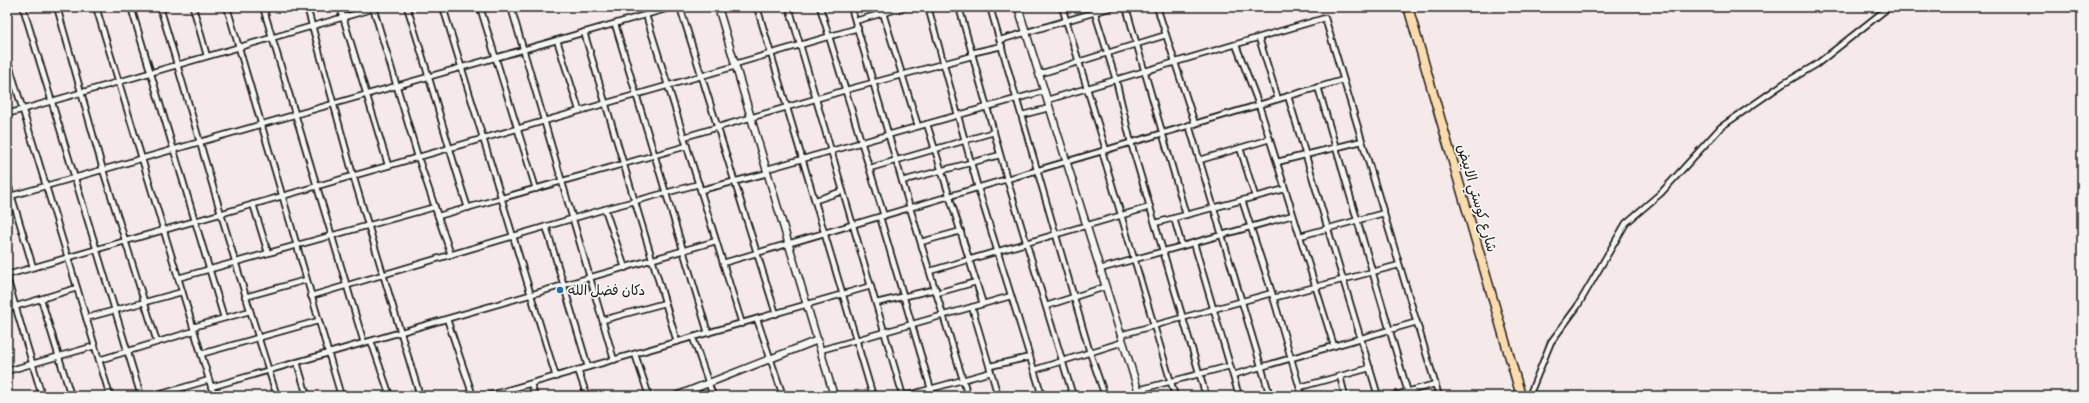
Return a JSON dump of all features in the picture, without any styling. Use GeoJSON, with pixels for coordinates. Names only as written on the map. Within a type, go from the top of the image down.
{"type":"FeatureCollection","features":[{"type":"Feature","properties":{"kind":"highway","name":"شارع كوستي الابيض"},"geometry":{"type":"LineString","coordinates":[[1408,7],[1521,396]]}},
{"type":"Feature","properties":{"kind":"street"},"geometry":{"type":"LineString","coordinates":[[23,7],[141,396]]}},
{"type":"Feature","properties":{"kind":"street"},"geometry":{"type":"LineString","coordinates":[[57,7],[103,170],[157,342]]}},
{"type":"Feature","properties":{"kind":"street"},"geometry":{"type":"LineString","coordinates":[[96,7],[214,396]]}},
{"type":"Feature","properties":{"kind":"street"},"geometry":{"type":"LineString","coordinates":[[131,7],[195,220],[208,269],[224,318]]}},
{"type":"Feature","properties":{"kind":"street"},"geometry":{"type":"LineString","coordinates":[[160,7],[222,213],[234,262],[277,396]]}},
{"type":"Feature","properties":{"kind":"street"},"geometry":{"type":"LineString","coordinates":[[193,7],[207,56]]}},
{"type":"Feature","properties":{"kind":"street"},"geometry":{"type":"LineString","coordinates":[[227,7],[281,196],[341,396]]}},
{"type":"Feature","properties":{"kind":"street"},"geometry":{"type":"LineString","coordinates":[[263,7],[345,286],[364,343]]}},
{"type":"Feature","properties":{"kind":"street"},"geometry":{"type":"LineString","coordinates":[[307,7],[353,175],[420,396]]}},
{"type":"Feature","properties":{"kind":"street"},"geometry":{"type":"LineString","coordinates":[[340,7],[388,165]]}},
{"type":"Feature","properties":{"kind":"street"},"geometry":{"type":"LineString","coordinates":[[407,7],[430,76],[449,148],[468,208]]}},
{"type":"Feature","properties":{"kind":"street"},"geometry":{"type":"LineString","coordinates":[[443,7],[556,376]]}},
{"type":"Feature","properties":{"kind":"street"},"geometry":{"type":"LineString","coordinates":[[480,7],[536,189]]}},
{"type":"Feature","properties":{"kind":"street"},"geometry":{"type":"LineString","coordinates":[[511,7],[614,360]]}},
{"type":"Feature","properties":{"kind":"street"},"geometry":{"type":"LineString","coordinates":[[648,7],[648,14],[668,85],[742,324]]}},
{"type":"Feature","properties":{"kind":"street"},"geometry":{"type":"LineString","coordinates":[[9,196],[673,7]]}},
{"type":"Feature","properties":{"kind":"street"},"geometry":{"type":"LineString","coordinates":[[680,7],[776,314]]}},
{"type":"Feature","properties":{"kind":"street"},"geometry":{"type":"LineString","coordinates":[[718,7],[790,244],[834,396]]}},
{"type":"Feature","properties":{"kind":"street"},"geometry":{"type":"LineString","coordinates":[[757,7],[816,200],[842,295],[873,396]]}},
{"type":"Feature","properties":{"kind":"street"},"geometry":{"type":"LineString","coordinates":[[789,7],[904,396],[991,372]]}},
{"type":"Feature","properties":{"kind":"street"},"geometry":{"type":"LineString","coordinates":[[820,7],[870,168],[903,296],[933,396]]}},
{"type":"Feature","properties":{"kind":"street"},"geometry":{"type":"LineString","coordinates":[[851,7],[910,208],[937,291],[968,396]]}},
{"type":"Feature","properties":{"kind":"street"},"geometry":{"type":"LineString","coordinates":[[855,21],[905,7]]}},
{"type":"Feature","properties":{"kind":"street"},"geometry":{"type":"LineString","coordinates":[[937,7],[928,8],[978,188],[1042,396]]}},
{"type":"Feature","properties":{"kind":"street"},"geometry":{"type":"LineString","coordinates":[[959,7],[1007,179],[1073,396]]}},
{"type":"Feature","properties":{"kind":"street"},"geometry":{"type":"LineString","coordinates":[[990,7],[1090,353],[1105,396]]}},
{"type":"Feature","properties":{"kind":"street"},"geometry":{"type":"LineString","coordinates":[[1018,7],[1139,393],[1170,382],[1230,366]]}},
{"type":"Feature","properties":{"kind":"street"},"geometry":{"type":"LineString","coordinates":[[1062,7],[1087,89],[1121,215],[1175,396]]}},
{"type":"Feature","properties":{"kind":"street"},"geometry":{"type":"LineString","coordinates":[[1093,7],[1116,80],[1131,143],[1206,396]]}},
{"type":"Feature","properties":{"kind":"street"},"geometry":{"type":"LineString","coordinates":[[1000,40],[1113,7]]}},
{"type":"Feature","properties":{"kind":"street"},"geometry":{"type":"LineString","coordinates":[[1126,7],[1186,215]]}},
{"type":"Feature","properties":{"kind":"street"},"geometry":{"type":"LineString","coordinates":[[1157,7],[1195,124]]}},
{"type":"Feature","properties":{"kind":"street"},"geometry":{"type":"LineString","coordinates":[[1529,396],[1551,342],[1577,307],[1626,223],[1661,193],[1721,128],[1783,84],[1817,64],[1889,7]]}},
{"type":"Feature","properties":{"kind":"street"},"geometry":{"type":"LineString","coordinates":[[7,114],[376,8],[418,157],[451,255]]}},
{"type":"Feature","properties":{"kind":"street"},"geometry":{"type":"LineString","coordinates":[[883,13],[918,126]]}},
{"type":"Feature","properties":{"kind":"street"},"geometry":{"type":"LineString","coordinates":[[1047,100],[1325,18],[1439,396]]}},
{"type":"Feature","properties":{"kind":"street"},"geometry":{"type":"LineString","coordinates":[[615,24],[655,155],[664,192],[708,333]]}},
{"type":"Feature","properties":{"kind":"street"},"geometry":{"type":"LineString","coordinates":[[7,275],[605,102],[701,76],[771,53],[858,28]]}},
{"type":"Feature","properties":{"kind":"street"},"geometry":{"type":"LineString","coordinates":[[584,32],[677,342]]}},
{"type":"Feature","properties":{"kind":"street"},"geometry":{"type":"LineString","coordinates":[[1039,74],[1166,35]]}},
{"type":"Feature","properties":{"kind":"street"},"geometry":{"type":"LineString","coordinates":[[1259,38],[1278,99]]}},
{"type":"Feature","properties":{"kind":"street"},"geometry":{"type":"LineString","coordinates":[[557,40],[578,110]]}},
{"type":"Feature","properties":{"kind":"street"},"geometry":{"type":"LineString","coordinates":[[1236,45],[1259,105],[1334,346]]}},
{"type":"Feature","properties":{"kind":"street"},"geometry":{"type":"LineString","coordinates":[[684,137],[788,108],[873,82],[944,65],[1002,46]]}},
{"type":"Feature","properties":{"kind":"street"},"geometry":{"type":"LineString","coordinates":[[7,58],[110,396]]}},
{"type":"Feature","properties":{"kind":"street"},"geometry":{"type":"LineString","coordinates":[[723,263],[1343,80]]}},
{"type":"Feature","properties":{"kind":"street"},"geometry":{"type":"LineString","coordinates":[[1318,87],[1391,330],[1408,394]]}},
{"type":"Feature","properties":{"kind":"street"},"geometry":{"type":"LineString","coordinates":[[701,190],[734,182],[803,159],[1044,91]]}},
{"type":"Feature","properties":{"kind":"street"},"geometry":{"type":"LineString","coordinates":[[1288,96],[1362,338],[1378,396]]}},
{"type":"Feature","properties":{"kind":"street"},"geometry":{"type":"LineString","coordinates":[[1022,116],[1049,108]]}},
{"type":"Feature","properties":{"kind":"street"},"geometry":{"type":"LineString","coordinates":[[927,124],[936,148],[983,304]]}},
{"type":"Feature","properties":{"kind":"street"},"geometry":{"type":"LineString","coordinates":[[1189,125],[1270,396]]}},
{"type":"Feature","properties":{"kind":"street"},"geometry":{"type":"LineString","coordinates":[[870,168],[994,132]]}},
{"type":"Feature","properties":{"kind":"street"},"geometry":{"type":"LineString","coordinates":[[1200,160],[1270,139]]}},
{"type":"Feature","properties":{"kind":"street"},"geometry":{"type":"LineString","coordinates":[[1277,162],[1362,141]]}},
{"type":"Feature","properties":{"kind":"street"},"geometry":{"type":"LineString","coordinates":[[438,216],[687,146]]}},
{"type":"Feature","properties":{"kind":"street"},"geometry":{"type":"LineString","coordinates":[[1240,148],[1255,196]]}},
{"type":"Feature","properties":{"kind":"street"},"geometry":{"type":"LineString","coordinates":[[902,181],[1000,155]]}},
{"type":"Feature","properties":{"kind":"street"},"geometry":{"type":"LineString","coordinates":[[7,181],[9,196],[33,267]]}},
{"type":"Feature","properties":{"kind":"street"},"geometry":{"type":"LineString","coordinates":[[311,296],[605,208],[699,184]]}},
{"type":"Feature","properties":{"kind":"street"},"geometry":{"type":"LineString","coordinates":[[1155,223],[1285,189]]}},
{"type":"Feature","properties":{"kind":"street"},"geometry":{"type":"LineString","coordinates":[[816,200],[843,191]]}},
{"type":"Feature","properties":{"kind":"street"},"geometry":{"type":"LineString","coordinates":[[1242,200],[1273,295],[1302,396]]}},
{"type":"Feature","properties":{"kind":"street"},"geometry":{"type":"LineString","coordinates":[[253,204],[268,253]]}},
{"type":"Feature","properties":{"kind":"street"},"geometry":{"type":"LineString","coordinates":[[178,278],[435,207]]}},
{"type":"Feature","properties":{"kind":"street"},"geometry":{"type":"LineString","coordinates":[[930,271],[1056,233],[1150,207]]}},
{"type":"Feature","properties":{"kind":"street"},"geometry":{"type":"LineString","coordinates":[[605,208],[625,268]]}},
{"type":"Feature","properties":{"kind":"street"},"geometry":{"type":"LineString","coordinates":[[1300,236],[1384,214]]}},
{"type":"Feature","properties":{"kind":"street"},"geometry":{"type":"LineString","coordinates":[[1100,269],[1293,215]]}},
{"type":"Feature","properties":{"kind":"street"},"geometry":{"type":"LineString","coordinates":[[1174,218],[1182,246]]}},
{"type":"Feature","properties":{"kind":"street"},"geometry":{"type":"LineString","coordinates":[[546,226],[588,367]]}},
{"type":"Feature","properties":{"kind":"street"},"geometry":{"type":"LineString","coordinates":[[921,242],[961,232]]}},
{"type":"Feature","properties":{"kind":"street"},"geometry":{"type":"LineString","coordinates":[[211,387],[716,241]]}},
{"type":"Feature","properties":{"kind":"street"},"geometry":{"type":"LineString","coordinates":[[1194,243],[1239,396]]}},
{"type":"Feature","properties":{"kind":"street"},"geometry":{"type":"LineString","coordinates":[[1120,335],[1241,301],[1315,287],[1399,265]]}},
{"type":"Feature","properties":{"kind":"street"},"geometry":{"type":"LineString","coordinates":[[7,278],[42,396]]}},
{"type":"Feature","properties":{"kind":"street"},"geometry":{"type":"LineString","coordinates":[[245,297],[306,280]]}},
{"type":"Feature","properties":{"kind":"street"},"geometry":{"type":"LineString","coordinates":[[876,303],[903,296],[937,291],[976,282]]}},
{"type":"Feature","properties":{"kind":"street"},"geometry":{"type":"LineString","coordinates":[[487,396],[871,286]]}},
{"type":"Feature","properties":{"kind":"street"},"geometry":{"type":"LineString","coordinates":[[1046,306],[1106,287]]}},
{"type":"Feature","properties":{"kind":"street"},"geometry":{"type":"LineString","coordinates":[[7,309],[77,288]]}},
{"type":"Feature","properties":{"kind":"street"},"geometry":{"type":"LineString","coordinates":[[86,318],[182,292]]}},
{"type":"Feature","properties":{"kind":"street"},"geometry":{"type":"LineString","coordinates":[[821,350],[1011,296]]}},
{"type":"Feature","properties":{"kind":"street"},"geometry":{"type":"LineString","coordinates":[[41,299],[71,396]]}},
{"type":"Feature","properties":{"kind":"street"},"geometry":{"type":"LineString","coordinates":[[603,320],[665,302]]}},
{"type":"Feature","properties":{"kind":"street"},"geometry":{"type":"LineString","coordinates":[[972,307],[998,396]]}},
{"type":"Feature","properties":{"kind":"street"},"geometry":{"type":"LineString","coordinates":[[99,360],[157,342],[224,318],[250,311]]}},
{"type":"Feature","properties":{"kind":"street"},"geometry":{"type":"LineString","coordinates":[[447,319],[473,396]]}},
{"type":"Feature","properties":{"kind":"street"},"geometry":{"type":"LineString","coordinates":[[757,319],[784,396]]}},
{"type":"Feature","properties":{"kind":"street"},"geometry":{"type":"LineString","coordinates":[[201,354],[318,322]]}},
{"type":"Feature","properties":{"kind":"street"},"geometry":{"type":"LineString","coordinates":[[1233,375],[1416,322]]}},
{"type":"Feature","properties":{"kind":"street"},"geometry":{"type":"LineString","coordinates":[[693,338],[713,396]]}},
{"type":"Feature","properties":{"kind":"street"},"geometry":{"type":"LineString","coordinates":[[676,396],[818,340]]}},
{"type":"Feature","properties":{"kind":"street"},"geometry":{"type":"LineString","coordinates":[[371,341],[390,396]]}},
{"type":"Feature","properties":{"kind":"street"},"geometry":{"type":"LineString","coordinates":[[1034,370],[1123,342]]}},
{"type":"Feature","properties":{"kind":"street"},"geometry":{"type":"LineString","coordinates":[[7,371],[95,346]]}},
{"type":"Feature","properties":{"kind":"street"},"geometry":{"type":"LineString","coordinates":[[635,354],[649,396]]}},
{"type":"Feature","properties":{"kind":"street"},"geometry":{"type":"LineString","coordinates":[[990,366],[1030,357]]}},
{"type":"Feature","properties":{"kind":"street"},"geometry":{"type":"LineString","coordinates":[[297,362],[308,396]]}},
{"type":"Feature","properties":{"kind":"street"},"geometry":{"type":"LineString","coordinates":[[1300,387],[1370,368]]}},
{"type":"Feature","properties":{"kind":"street"},"geometry":{"type":"LineString","coordinates":[[578,370],[587,396]]}},
{"type":"Feature","properties":{"kind":"street"},"geometry":{"type":"LineString","coordinates":[[1340,376],[1345,396]]}},
{"type":"Feature","properties":{"kind":"street"},"geometry":{"type":"LineString","coordinates":[[154,396],[209,380]]}},
{"type":"Feature","properties":{"kind":"street"},"geometry":{"type":"LineString","coordinates":[[531,384],[535,396]]}},
{"type":"Feature","properties":{"kind":"street"},"geometry":{"type":"LineString","coordinates":[[1392,396],[1408,394],[1435,384]]}},
{"type":"Feature","properties":{"kind":"place","name":"دكان فضل الله"},"geometry":{"type":"Point","coordinates":[560,290]}}]}
